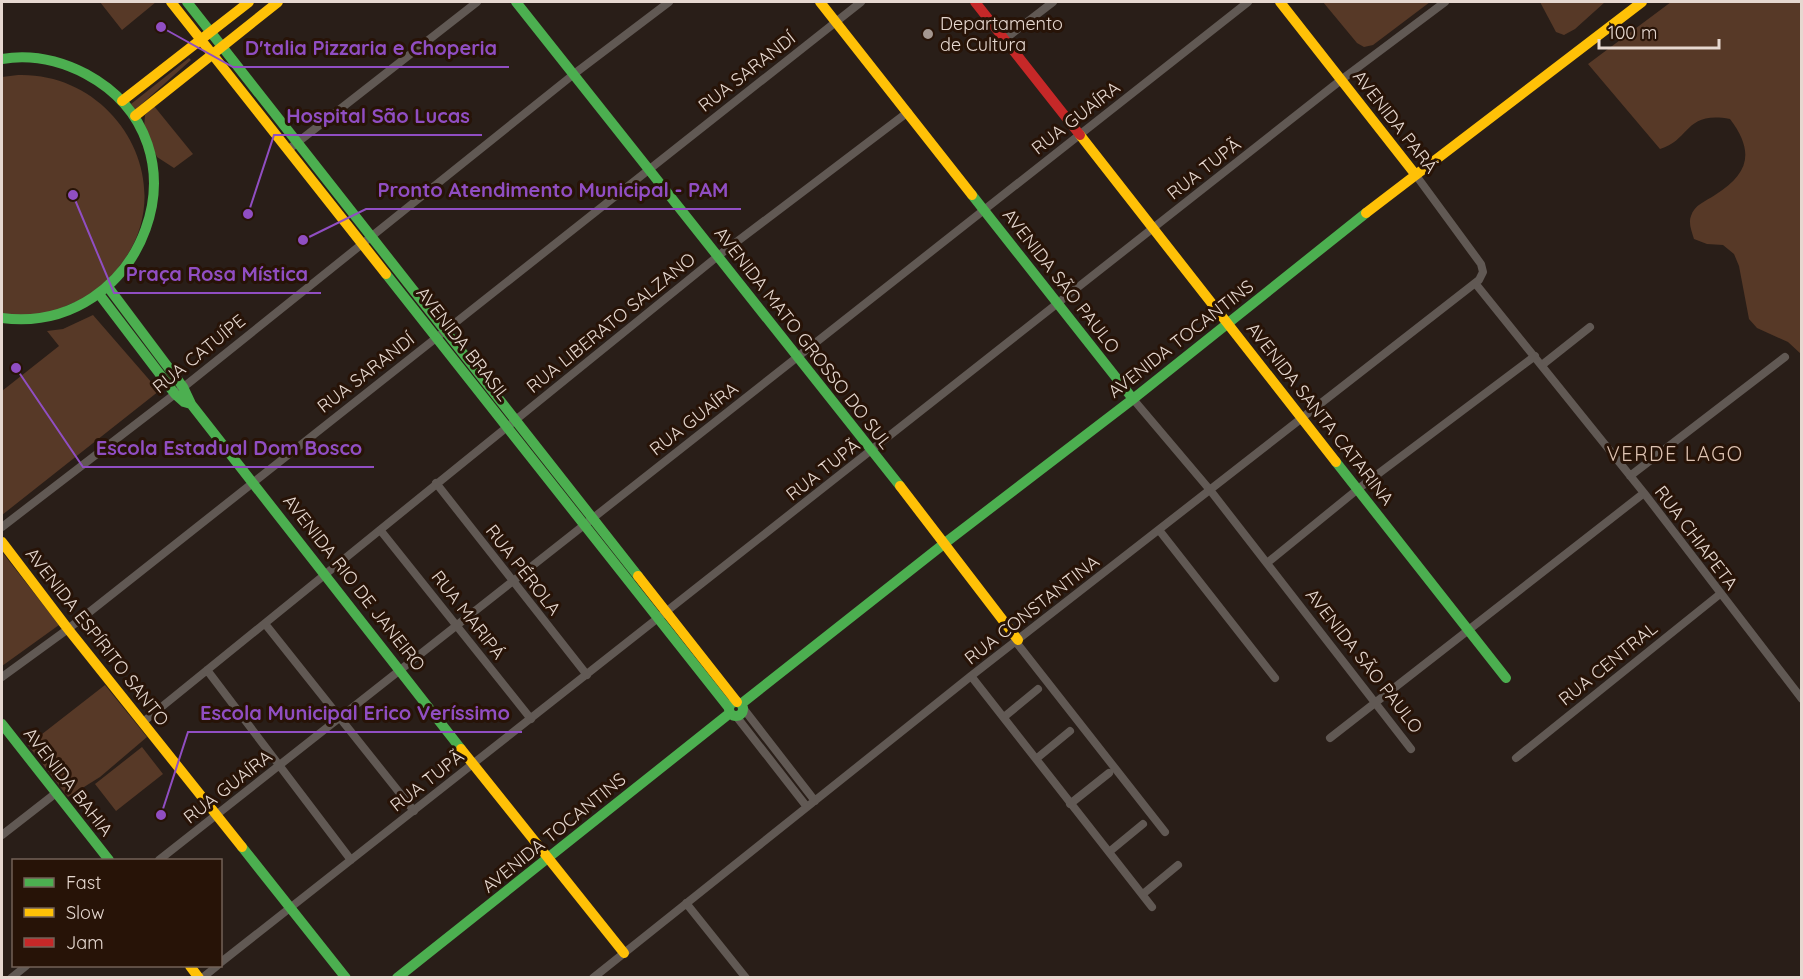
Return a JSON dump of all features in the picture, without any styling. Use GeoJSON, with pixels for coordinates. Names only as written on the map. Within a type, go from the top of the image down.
{"type":"FeatureCollection","features":[{"type":"Feature","properties":{"kind":"street","name":"AVENIDA BRASIL"},"geometry":{"type":"LineString","coordinates":[[171,2],[206,36],[221,46],[293,146],[736,709],[807,807]]}},
{"type":"Feature","properties":{"kind":"street","name":"AVENIDA BRASIL"},"geometry":{"type":"LineString","coordinates":[[187,2],[206,36],[212,53],[293,146]]}},
{"type":"Feature","properties":{"kind":"street"},"geometry":{"type":"LineString","coordinates":[[122,101],[249,2]]}},
{"type":"Feature","properties":{"kind":"street"},"geometry":{"type":"LineString","coordinates":[[135,117],[278,2]]}},
{"type":"Feature","properties":{"kind":"street"},"geometry":{"type":"LineString","coordinates":[[293,146],[477,2]]}},
{"type":"Feature","properties":{"kind":"street","name":"AVENIDA MATO GROSSO DO SUL"},"geometry":{"type":"LineString","coordinates":[[516,2],[945,543],[1017,641]]}},
{"type":"Feature","properties":{"kind":"street","name":"RUA CATUÍPE"},"geometry":{"type":"LineString","coordinates":[[2,527],[179,391],[366,239],[574,74],[669,2]]}},
{"type":"Feature","properties":{"kind":"street","name":"AVENIDA SÃO PAULO"},"geometry":{"type":"LineString","coordinates":[[820,2],[1057,304],[1210,490],[1411,749]]}},
{"type":"Feature","properties":{"kind":"street","name":"RUA SARANDÍ"},"geometry":{"type":"LineString","coordinates":[[2,677],[68,629],[861,2]]}},
{"type":"Feature","properties":{"kind":"street","name":"AVENIDA SANTA CATARINA"},"geometry":{"type":"LineString","coordinates":[[975,2],[1506,678]]}},
{"type":"Feature","properties":{"kind":"street"},"geometry":{"type":"LineString","coordinates":[[1005,39],[1053,2]]}},
{"type":"Feature","properties":{"kind":"street","name":"RUA GUAÍRA"},"geometry":{"type":"LineString","coordinates":[[162,859],[1248,2]]}},
{"type":"Feature","properties":{"kind":"street","name":"AVENIDA PARÁ"},"geometry":{"type":"LineString","coordinates":[[1280,2],[1415,174],[1481,264],[1483,274],[1476,283]]}},
{"type":"Feature","properties":{"kind":"street","name":"RUA TUPÃ"},"geometry":{"type":"LineString","coordinates":[[222,962],[1341,80],[1445,2]]}},
{"type":"Feature","properties":{"kind":"street","name":"AVENIDA TOCANTINS"},"geometry":{"type":"LineString","coordinates":[[397,978],[1415,174],[1642,2]]}},
{"type":"Feature","properties":{"kind":"street"},"geometry":{"type":"LineString","coordinates":[[2,59],[41,59],[69,66],[99,81],[112,91],[135,117],[150,154],[154,179],[154,199],[148,230],[123,272],[108,287],[71,310],[44,319],[2,318]]}},
{"type":"Feature","properties":{"kind":"street","name":"RUA LIBERATO SALZANO"},"geometry":{"type":"LineString","coordinates":[[143,723],[718,256],[908,112]]}},
{"type":"Feature","properties":{"kind":"street","name":"RUA CHIAPETA"},"geometry":{"type":"LineString","coordinates":[[1476,283],[1644,493],[1802,699]]}},
{"type":"Feature","properties":{"kind":"street","name":"RUA CONSTANTINA"},"geometry":{"type":"LineString","coordinates":[[593,978],[971,676],[1476,283]]}},
{"type":"Feature","properties":{"kind":"street"},"geometry":{"type":"LineString","coordinates":[[108,287],[179,391]]}},
{"type":"Feature","properties":{"kind":"street"},"geometry":{"type":"LineString","coordinates":[[99,294],[179,391]]}},
{"type":"Feature","properties":{"kind":"street"},"geometry":{"type":"LineString","coordinates":[[1542,364],[1590,327]]}},
{"type":"Feature","properties":{"kind":"street"},"geometry":{"type":"LineString","coordinates":[[1267,563],[1358,489],[1535,356]]}},
{"type":"Feature","properties":{"kind":"street"},"geometry":{"type":"LineString","coordinates":[[1630,476],[1785,357]]}},
{"type":"Feature","properties":{"kind":"street","name":"AVENIDA RIO DE JANEIRO"},"geometry":{"type":"LineString","coordinates":[[179,391],[184,402],[191,404],[326,573],[624,953]]}},
{"type":"Feature","properties":{"kind":"street","name":"RUA PÉROLA"},"geometry":{"type":"LineString","coordinates":[[436,483],[587,675]]}},
{"type":"Feature","properties":{"kind":"street"},"geometry":{"type":"LineString","coordinates":[[1330,738],[1644,493]]}},
{"type":"Feature","properties":{"kind":"street"},"geometry":{"type":"LineString","coordinates":[[1159,530],[1275,678]]}},
{"type":"Feature","properties":{"kind":"street","name":"RUA MARIPÁ"},"geometry":{"type":"LineString","coordinates":[[381,531],[531,719]]}},
{"type":"Feature","properties":{"kind":"street","name":"AVENIDA ESPÍRITO SANTO"},"geometry":{"type":"LineString","coordinates":[[2,542],[68,629],[346,978]]}},
{"type":"Feature","properties":{"kind":"street","name":"RUA CENTRAL"},"geometry":{"type":"LineString","coordinates":[[1516,758],[1720,594]]}},
{"type":"Feature","properties":{"kind":"street"},"geometry":{"type":"LineString","coordinates":[[266,625],[414,811]]}},
{"type":"Feature","properties":{"kind":"street"},"geometry":{"type":"LineString","coordinates":[[1017,641],[1166,832]]}},
{"type":"Feature","properties":{"kind":"street"},"geometry":{"type":"LineString","coordinates":[[207,670],[351,860]]}},
{"type":"Feature","properties":{"kind":"street"},"geometry":{"type":"LineString","coordinates":[[971,676],[1152,907]]}},
{"type":"Feature","properties":{"kind":"street"},"geometry":{"type":"LineString","coordinates":[[1004,717],[1038,689]]}},
{"type":"Feature","properties":{"kind":"street","name":"AVENIDA BRASIL"},"geometry":{"type":"LineString","coordinates":[[736,709],[815,801]]}},
{"type":"Feature","properties":{"kind":"street","name":"AVENIDA BAHIA"},"geometry":{"type":"LineString","coordinates":[[2,724],[107,859]]}},
{"type":"Feature","properties":{"kind":"street"},"geometry":{"type":"LineString","coordinates":[[1036,759],[1070,731]]}},
{"type":"Feature","properties":{"kind":"street"},"geometry":{"type":"LineString","coordinates":[[1070,804],[1109,773]]}},
{"type":"Feature","properties":{"kind":"street"},"geometry":{"type":"LineString","coordinates":[[2,835],[56,792]]}},
{"type":"Feature","properties":{"kind":"street"},"geometry":{"type":"LineString","coordinates":[[1109,852],[1143,824]]}},
{"type":"Feature","properties":{"kind":"street"},"geometry":{"type":"LineString","coordinates":[[1143,894],[1178,866]]}},
{"type":"Feature","properties":{"kind":"street"},"geometry":{"type":"LineString","coordinates":[[686,903],[746,978]]}},
{"type":"Feature","properties":{"kind":"street"},"geometry":{"type":"LineString","coordinates":[[11,978],[25,967]]}},
{"type":"Feature","properties":{"kind":"street","name":"RUA TUPÃ"},"geometry":{"type":"LineString","coordinates":[[201,978],[215,967]]}},
{"type":"Feature","properties":{"kind":"shaded area"},"geometry":{"type":"Polygon","coordinates":[[[100,2],[156,2],[122,30],[100,2]]]}},
{"type":"Feature","properties":{"kind":"shaded area"},"geometry":{"type":"Polygon","coordinates":[[[1323,2],[1430,2],[1373,45],[1364,47],[1357,43],[1323,2]]]}},
{"type":"Feature","properties":{"kind":"shaded area"},"geometry":{"type":"Polygon","coordinates":[[[1540,2],[1605,2],[1575,29],[1564,35],[1556,32],[1540,2]]]}},
{"type":"Feature","properties":{"kind":"shaded area"},"geometry":{"type":"Polygon","coordinates":[[[1671,2],[1801,2],[1801,354],[1788,342],[1757,328],[1749,319],[1739,266],[1734,254],[1723,245],[1707,244],[1694,239],[1692,233],[1690,219],[1695,209],[1735,179],[1745,162],[1743,142],[1730,119],[1704,119],[1689,128],[1670,145],[1660,149],[1588,64],[1671,2]]]}},
{"type":"Feature","properties":{"kind":"shaded area"},"geometry":{"type":"Polygon","coordinates":[[[189,58],[191,60],[135,110],[131,104],[189,58]]]}},
{"type":"Feature","properties":{"kind":"shaded area"},"geometry":{"type":"Polygon","coordinates":[[[18,75],[54,79],[85,93],[111,114],[130,140],[142,171],[144,204],[137,237],[118,268],[103,286],[90,296],[52,313],[37,317],[2,314],[2,77],[18,75]]]}},
{"type":"Feature","properties":{"kind":"shaded area"},"geometry":{"type":"Polygon","coordinates":[[[154,106],[193,154],[174,168],[157,157],[144,128],[145,115],[154,106]]]}},
{"type":"Feature","properties":{"kind":"shaded area"},"geometry":{"type":"Polygon","coordinates":[[[93,315],[159,391],[2,515],[2,391],[59,346],[47,331],[63,329],[93,315]]]}},
{"type":"Feature","properties":{"kind":"shaded area"},"geometry":{"type":"Polygon","coordinates":[[[2,552],[59,625],[2,666],[2,552]]]}},
{"type":"Feature","properties":{"kind":"shaded area"},"geometry":{"type":"Polygon","coordinates":[[[105,685],[147,737],[100,777],[68,797],[28,745],[105,685]]]}},
{"type":"Feature","properties":{"kind":"shaded area"},"geometry":{"type":"Polygon","coordinates":[[[142,747],[163,774],[116,811],[95,784],[142,747]]]}},
{"type":"Feature","properties":{"kind":"traffic: fast"},"geometry":{"type":"LineString","coordinates":[[187,2],[638,576]]}},
{"type":"Feature","properties":{"kind":"traffic: fast"},"geometry":{"type":"LineString","coordinates":[[516,2],[900,486]]}},
{"type":"Feature","properties":{"kind":"traffic: fast"},"geometry":{"type":"LineString","coordinates":[[2,59],[35,58],[66,65],[86,74],[125,105],[148,144],[154,187],[146,229],[125,267],[93,297],[51,316],[2,318]]}},
{"type":"Feature","properties":{"kind":"traffic: fast"},"geometry":{"type":"LineString","coordinates":[[972,195],[1133,399]]}},
{"type":"Feature","properties":{"kind":"traffic: fast"},"geometry":{"type":"LineString","coordinates":[[741,704],[1133,399],[1366,213]]}},
{"type":"Feature","properties":{"kind":"traffic: fast"},"geometry":{"type":"LineString","coordinates":[[386,274],[729,708]]}},
{"type":"Feature","properties":{"kind":"traffic: fast"},"geometry":{"type":"LineString","coordinates":[[108,287],[183,387],[191,404],[461,749]]}},
{"type":"Feature","properties":{"kind":"traffic: fast"},"geometry":{"type":"LineString","coordinates":[[99,294],[175,394],[184,402],[191,404]]}},
{"type":"Feature","properties":{"kind":"traffic: fast"},"geometry":{"type":"LineString","coordinates":[[1336,462],[1506,678]]}},
{"type":"Feature","properties":{"kind":"traffic: fast"},"geometry":{"type":"LineString","coordinates":[[736,702],[741,704],[743,709],[741,714],[736,716],[731,714],[729,709],[731,704],[736,702]]}},
{"type":"Feature","properties":{"kind":"traffic: fast"},"geometry":{"type":"LineString","coordinates":[[397,978],[730,713]]}},
{"type":"Feature","properties":{"kind":"traffic: fast"},"geometry":{"type":"LineString","coordinates":[[2,724],[108,859]]}},
{"type":"Feature","properties":{"kind":"traffic: fast"},"geometry":{"type":"LineString","coordinates":[[242,847],[346,978]]}},
{"type":"Feature","properties":{"kind":"traffic: slow"},"geometry":{"type":"LineString","coordinates":[[171,2],[386,274]]}},
{"type":"Feature","properties":{"kind":"traffic: slow"},"geometry":{"type":"LineString","coordinates":[[122,101],[249,2]]}},
{"type":"Feature","properties":{"kind":"traffic: slow"},"geometry":{"type":"LineString","coordinates":[[135,116],[278,2]]}},
{"type":"Feature","properties":{"kind":"traffic: slow"},"geometry":{"type":"LineString","coordinates":[[820,2],[972,195]]}},
{"type":"Feature","properties":{"kind":"traffic: slow"},"geometry":{"type":"LineString","coordinates":[[1280,2],[1415,174]]}},
{"type":"Feature","properties":{"kind":"traffic: slow"},"geometry":{"type":"LineString","coordinates":[[1366,213],[1642,2]]}},
{"type":"Feature","properties":{"kind":"traffic: slow"},"geometry":{"type":"LineString","coordinates":[[1080,135],[1336,462]]}},
{"type":"Feature","properties":{"kind":"traffic: slow"},"geometry":{"type":"LineString","coordinates":[[900,486],[1018,640]]}},
{"type":"Feature","properties":{"kind":"traffic: slow"},"geometry":{"type":"LineString","coordinates":[[2,542],[68,629],[242,847]]}},
{"type":"Feature","properties":{"kind":"traffic: slow"},"geometry":{"type":"LineString","coordinates":[[638,576],[737,702]]}},
{"type":"Feature","properties":{"kind":"traffic: slow"},"geometry":{"type":"LineString","coordinates":[[461,749],[624,953]]}},
{"type":"Feature","properties":{"kind":"traffic: slow"},"geometry":{"type":"LineString","coordinates":[[191,967],[199,978]]}},
{"type":"Feature","properties":{"kind":"traffic: jam"},"geometry":{"type":"LineString","coordinates":[[975,2],[1080,135]]}},
{"type":"Feature","properties":{"kind":"place","name":"D'talia Pizzaria e Choperia"},"geometry":{"type":"Point","coordinates":[161,27]}},
{"type":"Feature","properties":{"kind":"place","name":"Departamento de Cultura"},"geometry":{"type":"Point","coordinates":[928,34]}},
{"type":"Feature","properties":{"kind":"place","name":"Praça Rosa Mística"},"geometry":{"type":"Point","coordinates":[73,195]}},
{"type":"Feature","properties":{"kind":"place","name":"Hospital São Lucas"},"geometry":{"type":"Point","coordinates":[248,214]}},
{"type":"Feature","properties":{"kind":"place","name":"Pronto Atendimento Municipal - PAM"},"geometry":{"type":"Point","coordinates":[303,240]}},
{"type":"Feature","properties":{"kind":"place","name":"Escola Estadual Dom Bosco"},"geometry":{"type":"Point","coordinates":[16,368]}},
{"type":"Feature","properties":{"kind":"place","name":"Escola Municipal Erico Veríssimo"},"geometry":{"type":"Point","coordinates":[161,815]}},
{"type":"Feature","properties":{"kind":"district","name":"VERDE LAGO"},"geometry":{"type":"Point","coordinates":[1675,454]}}]}
